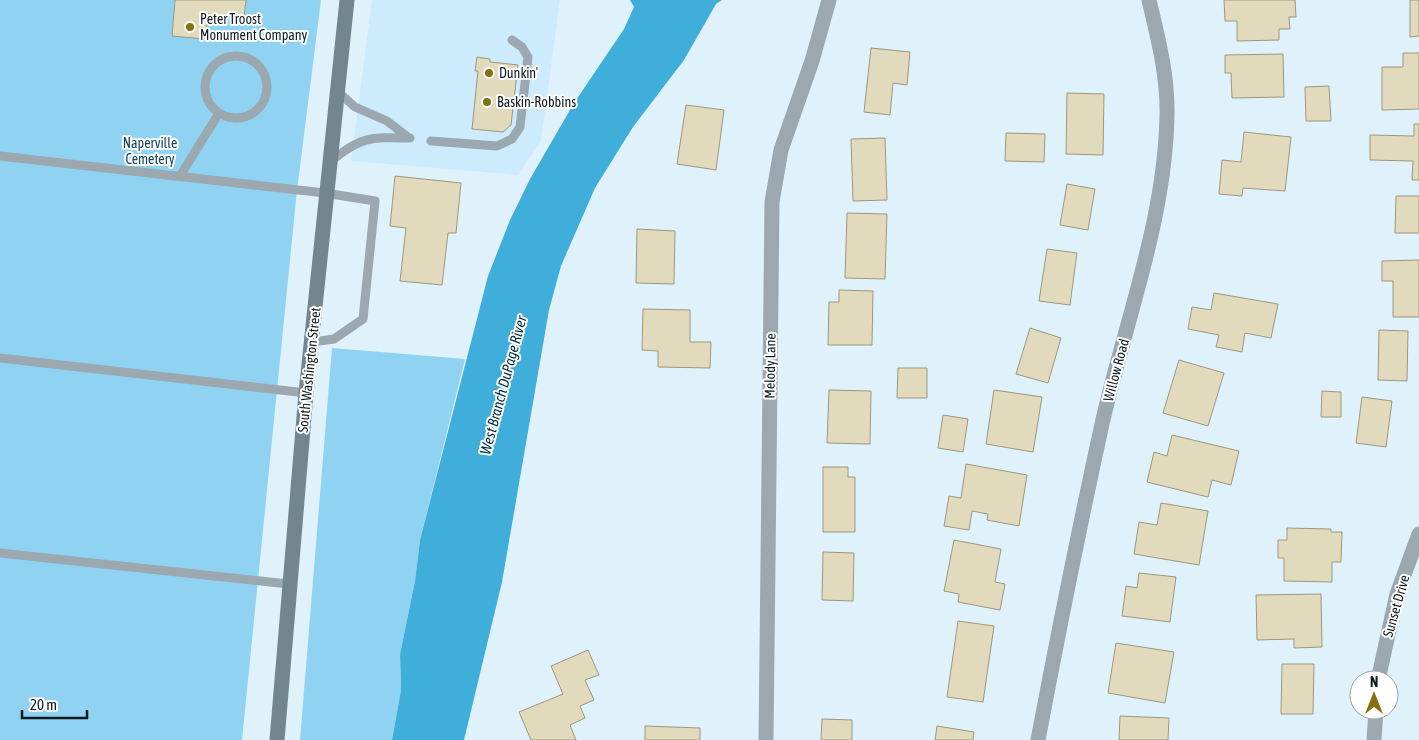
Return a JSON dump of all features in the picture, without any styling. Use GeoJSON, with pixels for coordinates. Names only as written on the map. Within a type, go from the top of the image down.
{"type":"FeatureCollection","features":[{"type":"Feature","properties":{"kind":"main road","name":"South Washington Street"},"geometry":{"type":"LineString","coordinates":[[276,740],[288,584],[325,193],[347,0]]}},
{"type":"Feature","properties":{"kind":"street","name":"Melody Lane"},"geometry":{"type":"LineString","coordinates":[[766,740],[772,202],[781,150],[812,61],[829,0]]}},
{"type":"Feature","properties":{"kind":"street","name":"Willow Road"},"geometry":{"type":"LineString","coordinates":[[1038,740],[1102,422],[1156,211],[1164,159],[1167,115],[1166,82],[1162,52],[1149,0]]}},
{"type":"Feature","properties":{"kind":"street","name":"Sunset Drive"},"geometry":{"type":"LineString","coordinates":[[1380,670],[1397,594],[1419,534]]}},
{"type":"Feature","properties":{"kind":"street"},"geometry":{"type":"LineString","coordinates":[[1374,740],[1375,720]]}},
{"type":"Feature","properties":{"kind":"lane"},"geometry":{"type":"LineString","coordinates":[[430,141],[497,146],[512,139],[520,127],[528,57],[522,47],[512,40]]}},
{"type":"Feature","properties":{"kind":"lane"},"geometry":{"type":"LineString","coordinates":[[232,56],[253,61],[260,67],[267,85],[262,104],[255,111],[237,118],[218,112],[206,96],[204,85],[207,74],[213,65],[222,59],[232,56]]}},
{"type":"Feature","properties":{"kind":"lane"},"geometry":{"type":"LineString","coordinates":[[329,162],[350,145],[373,137],[410,138],[387,121],[355,107],[337,91]]}},
{"type":"Feature","properties":{"kind":"lane"},"geometry":{"type":"LineString","coordinates":[[180,176],[218,112]]}},
{"type":"Feature","properties":{"kind":"lane"},"geometry":{"type":"LineString","coordinates":[[0,156],[325,193],[374,202],[363,319],[334,339],[312,342]]}},
{"type":"Feature","properties":{"kind":"lane"},"geometry":{"type":"LineString","coordinates":[[0,358],[306,393]]}},
{"type":"Feature","properties":{"kind":"lane"},"geometry":{"type":"LineString","coordinates":[[0,553],[288,584]]}},
{"type":"Feature","properties":{"kind":"shaded area"},"geometry":{"type":"Polygon","coordinates":[[[372,0],[560,0],[541,141],[518,175],[351,161],[372,0]]]}},
{"type":"Feature","properties":{"kind":"green space","name":"Naperville Cemetery"},"geometry":{"type":"Polygon","coordinates":[[[0,0],[321,0],[297,190],[242,740],[0,740],[0,0]]]}},
{"type":"Feature","properties":{"kind":"green space"},"geometry":{"type":"Polygon","coordinates":[[[332,348],[465,359],[420,540],[415,581],[400,654],[401,690],[392,740],[300,740],[332,348]]]}},
{"type":"Feature","properties":{"kind":"water","name":"West Branch DuPage River"},"geometry":{"type":"Polygon","coordinates":[[[630,0],[722,0],[716,4],[684,60],[633,127],[595,188],[561,266],[549,310],[502,582],[464,740],[392,740],[401,690],[400,654],[415,581],[420,540],[488,276],[510,220],[530,179],[574,103],[624,29],[634,7],[630,0]]]}},
{"type":"Feature","properties":{"kind":"building","name":"Peter Troost Monument Company"},"geometry":{"type":"Polygon","coordinates":[[[175,0],[246,0],[244,18],[208,14],[205,39],[172,36],[175,0]]]}},
{"type":"Feature","properties":{"kind":"building"},"geometry":{"type":"Polygon","coordinates":[[[1224,0],[1295,0],[1296,17],[1289,17],[1290,29],[1279,29],[1279,40],[1237,41],[1237,21],[1225,21],[1224,0]]]}},
{"type":"Feature","properties":{"kind":"building"},"geometry":{"type":"Polygon","coordinates":[[[1410,0],[1419,0],[1419,36],[1410,37],[1410,0]]]}},
{"type":"Feature","properties":{"kind":"building"},"geometry":{"type":"Polygon","coordinates":[[[871,48],[910,52],[907,85],[893,83],[890,115],[864,112],[871,48]]]}},
{"type":"Feature","properties":{"kind":"building"},"geometry":{"type":"Polygon","coordinates":[[[1403,53],[1419,53],[1419,109],[1382,110],[1382,67],[1403,67],[1403,53]]]}},
{"type":"Feature","properties":{"kind":"building"},"geometry":{"type":"Polygon","coordinates":[[[1283,54],[1284,97],[1232,98],[1231,73],[1225,73],[1225,55],[1283,54]]]}},
{"type":"Feature","properties":{"kind":"building"},"geometry":{"type":"Polygon","coordinates":[[[477,57],[490,59],[490,62],[518,65],[511,125],[503,132],[472,129],[478,71],[475,71],[477,57]]]}},
{"type":"Feature","properties":{"kind":"building"},"geometry":{"type":"Polygon","coordinates":[[[1329,86],[1331,121],[1306,121],[1305,87],[1329,86]]]}},
{"type":"Feature","properties":{"kind":"building"},"geometry":{"type":"Polygon","coordinates":[[[1067,93],[1104,94],[1103,155],[1066,154],[1067,93]]]}},
{"type":"Feature","properties":{"kind":"building"},"geometry":{"type":"Polygon","coordinates":[[[686,105],[724,110],[716,170],[677,164],[686,105]]]}},
{"type":"Feature","properties":{"kind":"building"},"geometry":{"type":"Polygon","coordinates":[[[1414,124],[1419,124],[1419,180],[1412,180],[1413,161],[1370,160],[1370,135],[1414,136],[1414,124]]]}},
{"type":"Feature","properties":{"kind":"building"},"geometry":{"type":"Polygon","coordinates":[[[1244,132],[1291,137],[1285,191],[1243,188],[1242,196],[1219,194],[1222,160],[1241,162],[1244,132]]]}},
{"type":"Feature","properties":{"kind":"building"},"geometry":{"type":"Polygon","coordinates":[[[1006,133],[1045,134],[1044,162],[1005,161],[1006,133]]]}},
{"type":"Feature","properties":{"kind":"building"},"geometry":{"type":"Polygon","coordinates":[[[885,138],[887,200],[853,201],[851,139],[885,138]]]}},
{"type":"Feature","properties":{"kind":"building"},"geometry":{"type":"Polygon","coordinates":[[[395,176],[461,183],[456,233],[448,233],[442,285],[400,281],[406,228],[390,226],[395,176]]]}},
{"type":"Feature","properties":{"kind":"building"},"geometry":{"type":"Polygon","coordinates":[[[1067,184],[1095,189],[1088,230],[1060,225],[1067,184]]]}},
{"type":"Feature","properties":{"kind":"building"},"geometry":{"type":"Polygon","coordinates":[[[1396,196],[1419,196],[1419,233],[1395,233],[1396,196]]]}},
{"type":"Feature","properties":{"kind":"building"},"geometry":{"type":"Polygon","coordinates":[[[847,213],[887,214],[885,279],[845,278],[847,213]]]}},
{"type":"Feature","properties":{"kind":"building"},"geometry":{"type":"Polygon","coordinates":[[[637,229],[675,231],[674,284],[636,283],[637,229]]]}},
{"type":"Feature","properties":{"kind":"building"},"geometry":{"type":"Polygon","coordinates":[[[1047,249],[1077,253],[1070,305],[1039,301],[1047,249]]]}},
{"type":"Feature","properties":{"kind":"building"},"geometry":{"type":"Polygon","coordinates":[[[1419,260],[1419,317],[1393,317],[1393,281],[1382,281],[1382,261],[1419,260]]]}},
{"type":"Feature","properties":{"kind":"building"},"geometry":{"type":"Polygon","coordinates":[[[839,290],[873,291],[872,345],[828,345],[829,302],[839,302],[839,290]]]}},
{"type":"Feature","properties":{"kind":"building"},"geometry":{"type":"Polygon","coordinates":[[[1214,293],[1278,304],[1271,338],[1245,333],[1242,352],[1216,347],[1219,335],[1188,329],[1192,307],[1211,310],[1214,293]]]}},
{"type":"Feature","properties":{"kind":"building"},"geometry":{"type":"Polygon","coordinates":[[[643,309],[690,310],[690,342],[711,342],[710,368],[658,367],[658,351],[642,350],[643,309]]]}},
{"type":"Feature","properties":{"kind":"building"},"geometry":{"type":"Polygon","coordinates":[[[1030,328],[1061,338],[1048,383],[1016,374],[1030,328]]]}},
{"type":"Feature","properties":{"kind":"building"},"geometry":{"type":"Polygon","coordinates":[[[1379,330],[1408,331],[1407,381],[1378,380],[1379,330]]]}},
{"type":"Feature","properties":{"kind":"building"},"geometry":{"type":"Polygon","coordinates":[[[1179,360],[1224,373],[1208,426],[1163,413],[1179,360]]]}},
{"type":"Feature","properties":{"kind":"building"},"geometry":{"type":"Polygon","coordinates":[[[898,368],[927,368],[927,398],[897,398],[898,368]]]}},
{"type":"Feature","properties":{"kind":"building"},"geometry":{"type":"Polygon","coordinates":[[[829,390],[871,391],[870,444],[827,443],[829,390]]]}},
{"type":"Feature","properties":{"kind":"building"},"geometry":{"type":"Polygon","coordinates":[[[994,390],[1042,397],[1033,452],[986,444],[994,390]]]}},
{"type":"Feature","properties":{"kind":"building"},"geometry":{"type":"Polygon","coordinates":[[[1322,391],[1341,392],[1341,417],[1321,417],[1322,391]]]}},
{"type":"Feature","properties":{"kind":"building"},"geometry":{"type":"Polygon","coordinates":[[[1362,397],[1392,401],[1386,447],[1356,443],[1362,397]]]}},
{"type":"Feature","properties":{"kind":"building"},"geometry":{"type":"Polygon","coordinates":[[[943,415],[968,419],[963,452],[938,448],[943,415]]]}},
{"type":"Feature","properties":{"kind":"building"},"geometry":{"type":"Polygon","coordinates":[[[1172,435],[1239,451],[1231,485],[1212,480],[1208,497],[1147,482],[1154,452],[1167,456],[1172,435]]]}},
{"type":"Feature","properties":{"kind":"building"},"geometry":{"type":"Polygon","coordinates":[[[966,464],[1027,475],[1019,526],[987,520],[988,514],[972,511],[969,530],[944,526],[949,496],[961,498],[966,464]]]}},
{"type":"Feature","properties":{"kind":"building"},"geometry":{"type":"Polygon","coordinates":[[[823,467],[848,467],[848,477],[855,477],[855,532],[823,532],[823,467]]]}},
{"type":"Feature","properties":{"kind":"building"},"geometry":{"type":"Polygon","coordinates":[[[1161,503],[1208,511],[1199,565],[1134,554],[1139,522],[1157,525],[1161,503]]]}},
{"type":"Feature","properties":{"kind":"building"},"geometry":{"type":"Polygon","coordinates":[[[1287,528],[1331,529],[1331,532],[1342,532],[1341,562],[1332,562],[1332,582],[1284,581],[1284,558],[1278,558],[1278,540],[1287,540],[1287,528]]]}},
{"type":"Feature","properties":{"kind":"building"},"geometry":{"type":"Polygon","coordinates":[[[954,540],[1001,549],[995,582],[1005,584],[1000,610],[958,602],[959,594],[944,591],[954,540]]]}},
{"type":"Feature","properties":{"kind":"building"},"geometry":{"type":"Polygon","coordinates":[[[823,552],[854,553],[853,601],[822,600],[823,552]]]}},
{"type":"Feature","properties":{"kind":"building"},"geometry":{"type":"Polygon","coordinates":[[[1139,573],[1176,577],[1170,622],[1122,616],[1126,586],[1137,588],[1139,573]]]}},
{"type":"Feature","properties":{"kind":"building"},"geometry":{"type":"Polygon","coordinates":[[[1321,594],[1322,647],[1294,648],[1294,639],[1257,640],[1256,595],[1321,594]]]}},
{"type":"Feature","properties":{"kind":"building"},"geometry":{"type":"Polygon","coordinates":[[[958,621],[994,626],[983,702],[947,697],[958,621]]]}},
{"type":"Feature","properties":{"kind":"building"},"geometry":{"type":"Polygon","coordinates":[[[1116,643],[1174,652],[1165,703],[1108,693],[1116,643]]]}},
{"type":"Feature","properties":{"kind":"building"},"geometry":{"type":"Polygon","coordinates":[[[588,650],[599,675],[585,680],[594,700],[580,706],[585,718],[570,725],[576,740],[531,740],[519,712],[563,694],[551,666],[588,650]]]}},
{"type":"Feature","properties":{"kind":"building"},"geometry":{"type":"Polygon","coordinates":[[[1282,664],[1314,664],[1313,714],[1281,714],[1282,664]]]}},
{"type":"Feature","properties":{"kind":"building"},"geometry":{"type":"Polygon","coordinates":[[[1120,716],[1169,718],[1168,740],[1119,740],[1120,716]]]}},
{"type":"Feature","properties":{"kind":"building"},"geometry":{"type":"Polygon","coordinates":[[[822,719],[852,720],[852,740],[821,740],[822,719]]]}},
{"type":"Feature","properties":{"kind":"building"},"geometry":{"type":"Polygon","coordinates":[[[645,726],[700,728],[700,740],[645,740],[645,726]]]}},
{"type":"Feature","properties":{"kind":"building"},"geometry":{"type":"Polygon","coordinates":[[[937,726],[974,732],[973,740],[935,740],[937,726]]]}},
{"type":"Feature","properties":{"kind":"place","name":"Peter Troost Monument Company"},"geometry":{"type":"Point","coordinates":[190,27]}},
{"type":"Feature","properties":{"kind":"place","name":"Dunkin'"},"geometry":{"type":"Point","coordinates":[489,73]}},
{"type":"Feature","properties":{"kind":"place","name":"Baskin-Robbins"},"geometry":{"type":"Point","coordinates":[487,102]}}]}
